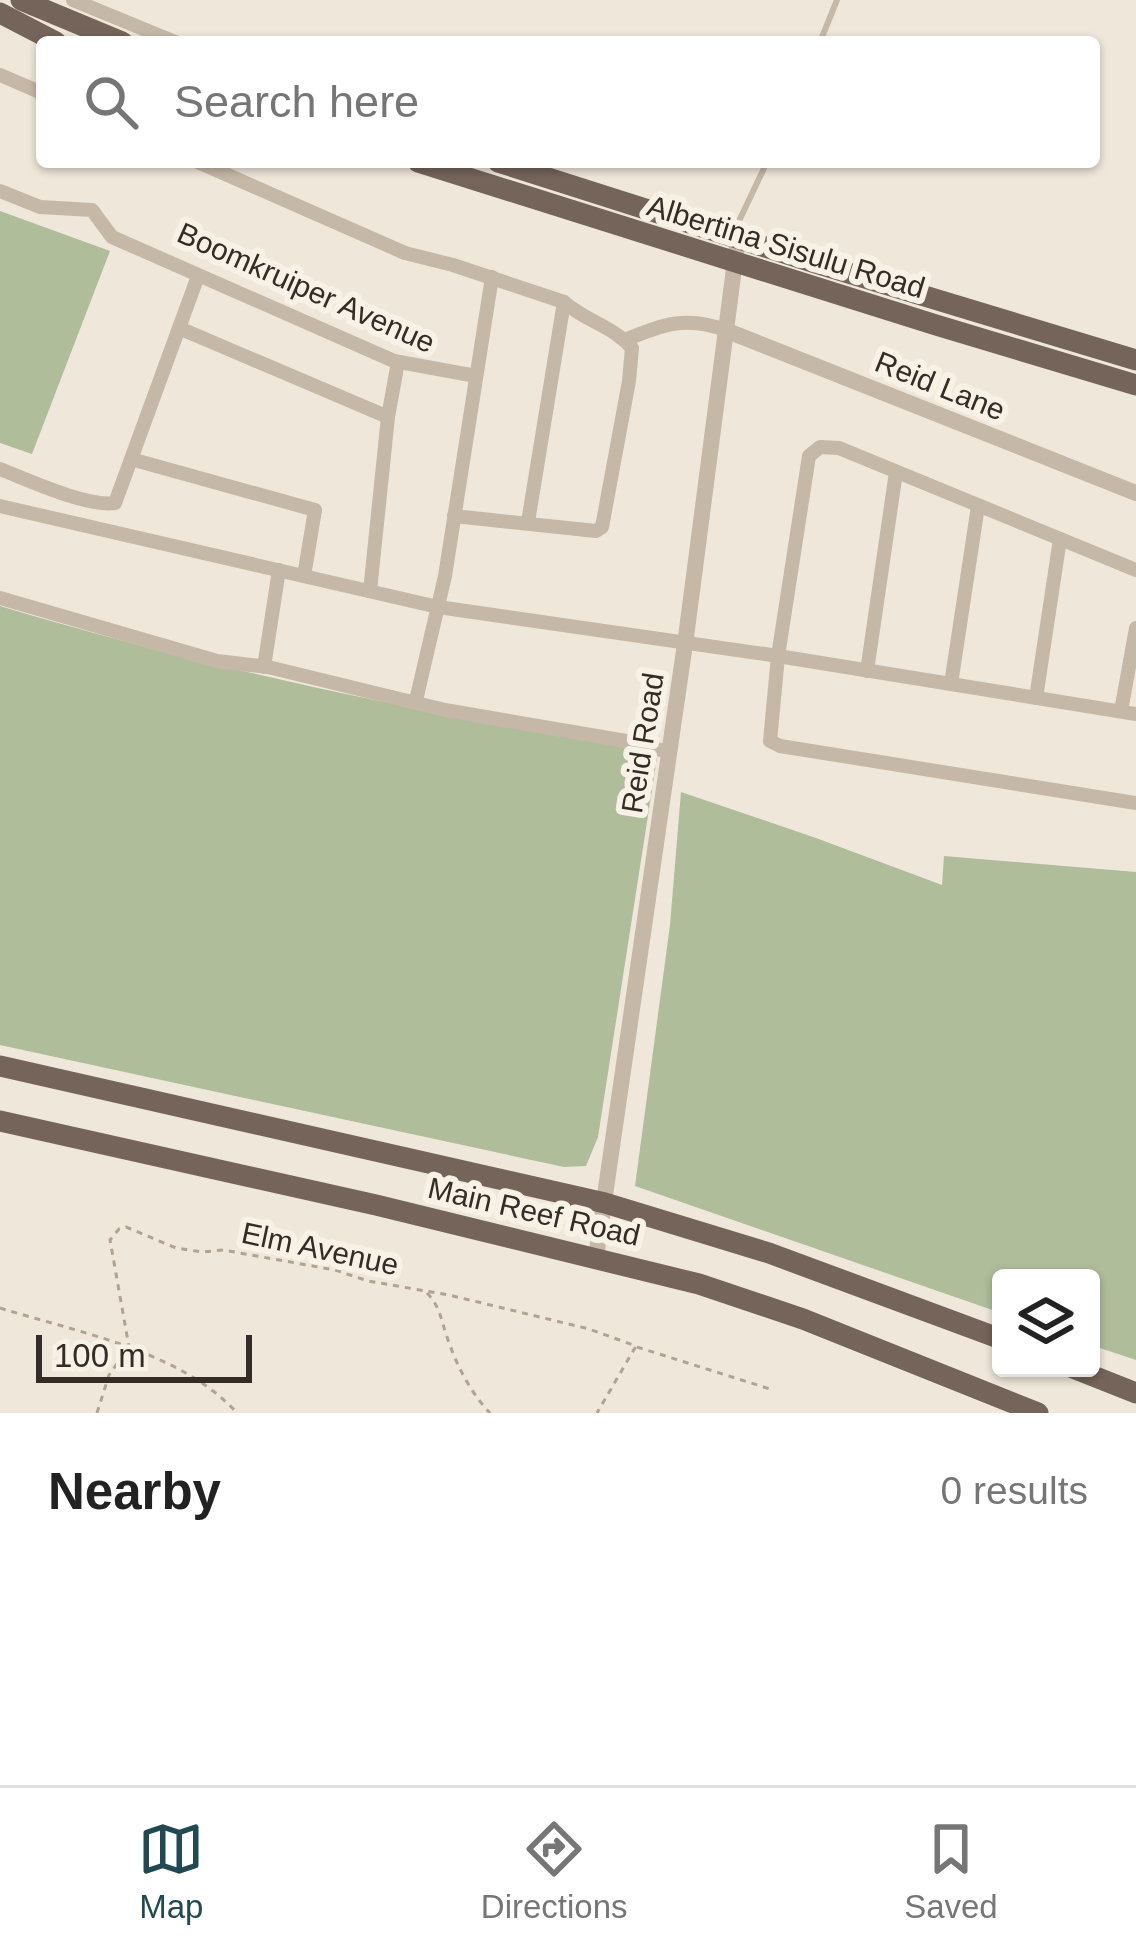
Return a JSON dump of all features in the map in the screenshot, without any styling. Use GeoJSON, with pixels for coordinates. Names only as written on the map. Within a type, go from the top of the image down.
{"type":"FeatureCollection","features":[{"type":"Feature","properties":{"kind":"main road"},"geometry":{"type":"LineString","coordinates":[[21,0],[108,36]]}},
{"type":"Feature","properties":{"kind":"main road"},"geometry":{"type":"LineString","coordinates":[[0,13],[44,36]]}},
{"type":"Feature","properties":{"kind":"main road","name":"Albertina Sisulu Road"},"geometry":{"type":"LineString","coordinates":[[437,168],[1136,385]]}},
{"type":"Feature","properties":{"kind":"main road","name":"Albertina Sisulu Road"},"geometry":{"type":"LineString","coordinates":[[517,168],[1136,360]]}},
{"type":"Feature","properties":{"kind":"main road","name":"Main Reef Road"},"geometry":{"type":"LineString","coordinates":[[0,1066],[605,1203],[770,1253],[992,1336]]}},
{"type":"Feature","properties":{"kind":"main road","name":"Main Reef Road"},"geometry":{"type":"LineString","coordinates":[[0,1120],[698,1283],[803,1319],[1038,1413]]}},
{"type":"Feature","properties":{"kind":"main road"},"geometry":{"type":"LineString","coordinates":[[1094,1377],[1136,1394]]}},
{"type":"Feature","properties":{"kind":"street"},"geometry":{"type":"LineString","coordinates":[[73,0],[160,36]]}},
{"type":"Feature","properties":{"kind":"street"},"geometry":{"type":"LineString","coordinates":[[0,75],[36,90]]}},
{"type":"Feature","properties":{"kind":"street"},"geometry":{"type":"LineString","coordinates":[[212,168],[405,253],[563,302],[620,334],[632,348],[602,527],[596,531],[454,516]]}},
{"type":"Feature","properties":{"kind":"street"},"geometry":{"type":"LineString","coordinates":[[0,191],[40,207],[92,210],[112,237],[198,276],[398,362],[476,376]]}},
{"type":"Feature","properties":{"kind":"street","name":"Reid Road"},"geometry":{"type":"LineString","coordinates":[[596,1257],[738,238]]}},
{"type":"Feature","properties":{"kind":"street"},"geometry":{"type":"LineString","coordinates":[[0,469],[56,490],[115,503],[198,276]]}},
{"type":"Feature","properties":{"kind":"street"},"geometry":{"type":"LineString","coordinates":[[417,696],[438,607],[492,277]]}},
{"type":"Feature","properties":{"kind":"street"},"geometry":{"type":"LineString","coordinates":[[528,522],[563,302]]}},
{"type":"Feature","properties":{"kind":"street"},"geometry":{"type":"LineString","coordinates":[[625,340],[668,322],[725,330]]}},
{"type":"Feature","properties":{"kind":"street"},"geometry":{"type":"LineString","coordinates":[[179,328],[388,417]]}},
{"type":"Feature","properties":{"kind":"street","name":"Reid Lane"},"geometry":{"type":"LineString","coordinates":[[725,330],[1136,494]]}},
{"type":"Feature","properties":{"kind":"street"},"geometry":{"type":"LineString","coordinates":[[370,591],[398,362]]}},
{"type":"Feature","properties":{"kind":"street"},"geometry":{"type":"LineString","coordinates":[[1136,570],[838,448],[820,448],[809,456],[770,741],[1136,803]]}},
{"type":"Feature","properties":{"kind":"street"},"geometry":{"type":"LineString","coordinates":[[131,458],[314,510],[304,576]]}},
{"type":"Feature","properties":{"kind":"street"},"geometry":{"type":"LineString","coordinates":[[867,670],[896,472]]}},
{"type":"Feature","properties":{"kind":"street"},"geometry":{"type":"LineString","coordinates":[[0,506],[438,607],[1129,712],[1136,628]]}},
{"type":"Feature","properties":{"kind":"street"},"geometry":{"type":"LineString","coordinates":[[951,684],[978,506]]}},
{"type":"Feature","properties":{"kind":"street"},"geometry":{"type":"LineString","coordinates":[[1036,698],[1060,539]]}},
{"type":"Feature","properties":{"kind":"street"},"geometry":{"type":"LineString","coordinates":[[264,667],[279,570]]}},
{"type":"Feature","properties":{"kind":"street"},"geometry":{"type":"LineString","coordinates":[[0,598],[218,661],[669,752]]}},
{"type":"Feature","properties":{"kind":"lane"},"geometry":{"type":"LineString","coordinates":[[822,36],[837,0]]}},
{"type":"Feature","properties":{"kind":"lane"},"geometry":{"type":"LineString","coordinates":[[738,238],[739,221],[764,168]]}},
{"type":"Feature","properties":{"kind":"path","name":"Elm Avenue"},"geometry":{"type":"LineString","coordinates":[[129,1347],[110,1240],[119,1228],[126,1227],[176,1248],[244,1253],[335,1270],[589,1329],[770,1389]]}},
{"type":"Feature","properties":{"kind":"path"},"geometry":{"type":"LineString","coordinates":[[426,1292],[438,1306],[467,1382],[490,1413]]}},
{"type":"Feature","properties":{"kind":"path"},"geometry":{"type":"LineString","coordinates":[[0,1309],[129,1347],[181,1370],[237,1413]]}},
{"type":"Feature","properties":{"kind":"path"},"geometry":{"type":"LineString","coordinates":[[598,1411],[636,1346]]}},
{"type":"Feature","properties":{"kind":"path"},"geometry":{"type":"LineString","coordinates":[[97,1413],[109,1375],[129,1347]]}},
{"type":"Feature","properties":{"kind":"green space"},"geometry":{"type":"Polygon","coordinates":[[[0,211],[110,251],[32,454],[0,443],[0,211]]]}},
{"type":"Feature","properties":{"kind":"green space"},"geometry":{"type":"Polygon","coordinates":[[[0,606],[327,690],[658,751],[598,1137],[586,1166],[564,1167],[0,1045],[0,606]]]}},
{"type":"Feature","properties":{"kind":"green space"},"geometry":{"type":"Polygon","coordinates":[[[681,792],[942,885],[944,856],[1136,872],[1136,1360],[1100,1348],[1100,1269],[992,1269],[992,1310],[635,1186],[670,925],[681,792]]]}}]}
